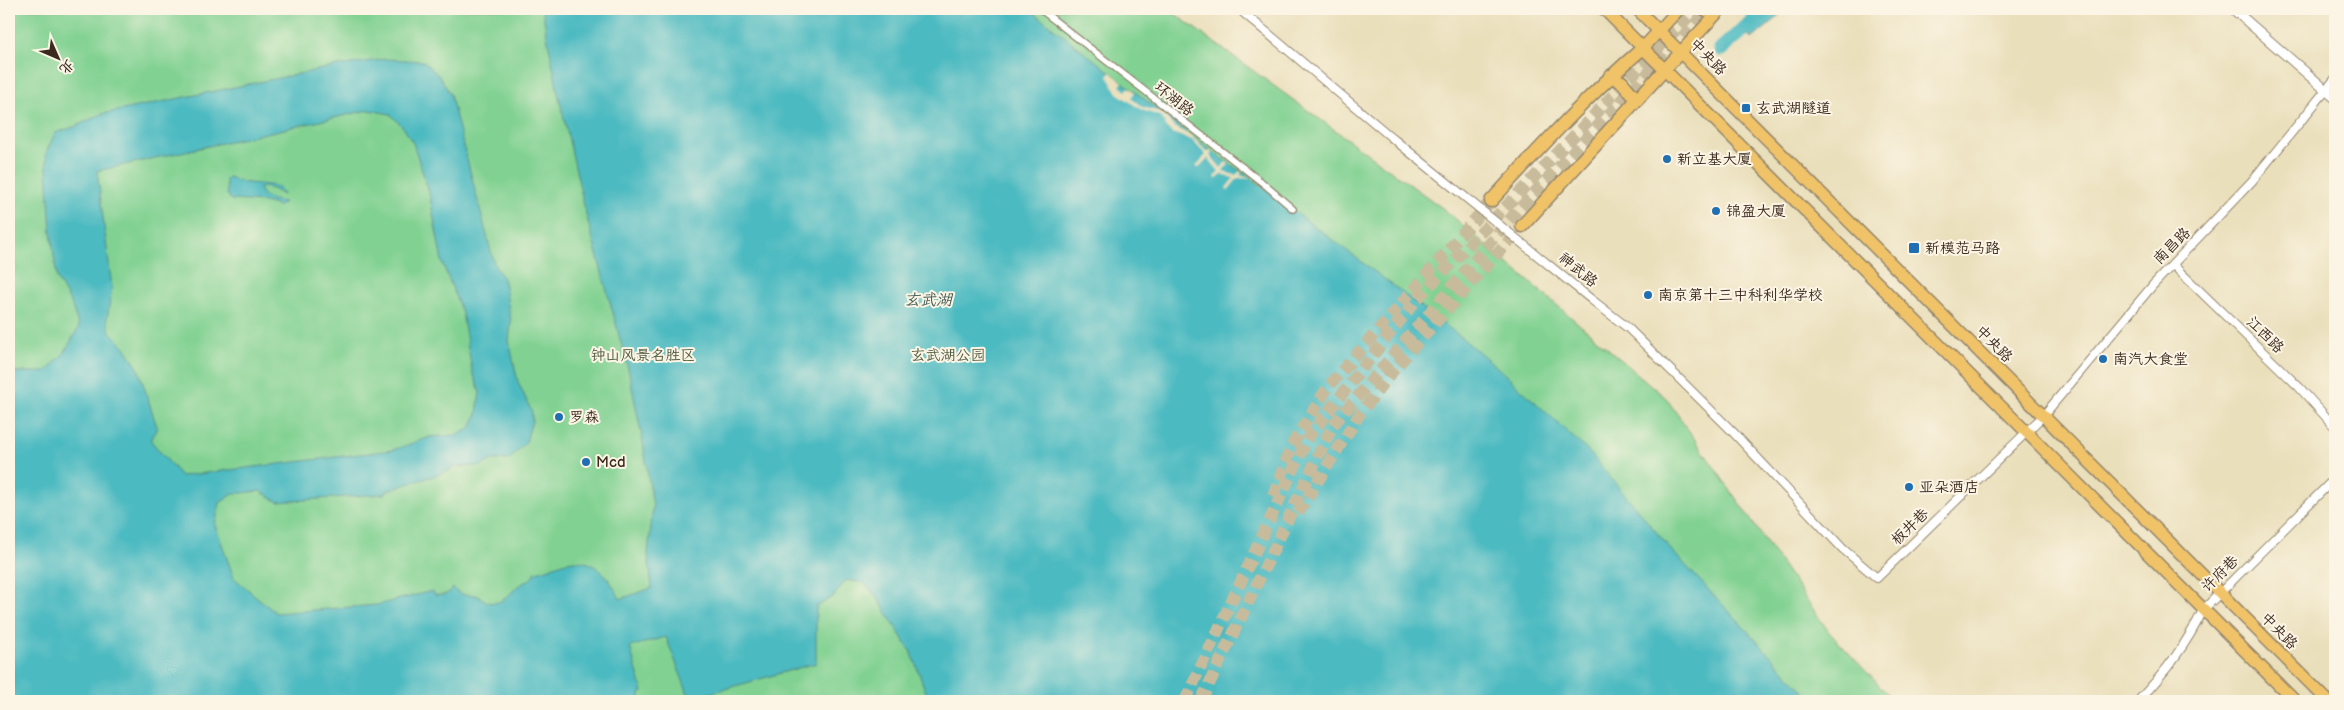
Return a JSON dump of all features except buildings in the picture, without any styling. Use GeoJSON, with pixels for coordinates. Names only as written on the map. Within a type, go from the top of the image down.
{"type":"FeatureCollection","features":[{"type":"Feature","properties":{"kind":"highway"},"geometry":{"type":"LineString","coordinates":[[1491,201],[1564,122],[1610,76],[1643,48]]}},
{"type":"Feature","properties":{"kind":"highway"},"geometry":{"type":"LineString","coordinates":[[1522,226],[1665,69]]}},
{"type":"Feature","properties":{"kind":"highway"},"geometry":{"type":"LineString","coordinates":[[1610,76],[1622,82],[1637,100]]}},
{"type":"Feature","properties":{"kind":"main road"},"geometry":{"type":"LineString","coordinates":[[1604,9],[2294,701]]}},
{"type":"Feature","properties":{"kind":"main road","name":"中央路"},"geometry":{"type":"LineString","coordinates":[[1637,9],[2328,701]]}},
{"type":"Feature","properties":{"kind":"main road"},"geometry":{"type":"LineString","coordinates":[[1643,48],[1679,9]]}},
{"type":"Feature","properties":{"kind":"main road"},"geometry":{"type":"LineString","coordinates":[[1704,9],[1707,11],[1721,9]]}},
{"type":"Feature","properties":{"kind":"main road"},"geometry":{"type":"LineString","coordinates":[[1665,69],[1721,9]]}},
{"type":"Feature","properties":{"kind":"street","name":"环湖路"},"geometry":{"type":"LineString","coordinates":[[1040,9],[1293,208]]}},
{"type":"Feature","properties":{"kind":"street","name":"神武路"},"geometry":{"type":"LineString","coordinates":[[1239,9],[1391,137],[1628,328],[1732,431],[1842,549],[1877,578]]}},
{"type":"Feature","properties":{"kind":"street"},"geometry":{"type":"LineString","coordinates":[[2233,9],[2335,98]]}},
{"type":"Feature","properties":{"kind":"street","name":"南昌路"},"geometry":{"type":"LineString","coordinates":[[2027,433],[2153,285],[2252,181],[2335,79]]}},
{"type":"Feature","properties":{"kind":"street","name":"江西路"},"geometry":{"type":"LineString","coordinates":[[2173,264],[2298,387],[2335,427]]}},
{"type":"Feature","properties":{"kind":"street","name":"板井巷"},"geometry":{"type":"LineString","coordinates":[[1877,578],[2027,433]]}},
{"type":"Feature","properties":{"kind":"street","name":"许府巷"},"geometry":{"type":"LineString","coordinates":[[2138,701],[2160,679],[2194,630],[2203,610],[2335,478]]}},
{"type":"Feature","properties":{"kind":"green space","name":"玄武湖"},"geometry":{"type":"Polygon","coordinates":[[[9,9],[1168,9],[1445,210],[1666,398],[1829,632],[1894,701],[9,701],[9,9]]]}},
{"type":"Feature","properties":{"kind":"water","name":"玄武湖"},"geometry":{"type":"Polygon","coordinates":[[[542,9],[1029,9],[1210,150],[1252,179],[1457,334],[1497,367],[1589,452],[1673,552],[1813,701],[929,701],[912,654],[877,597],[864,583],[846,580],[834,596],[816,607],[816,663],[690,699],[666,637],[630,647],[643,692],[640,694],[641,701],[9,701],[9,372],[46,372],[64,353],[79,327],[71,303],[57,279],[51,232],[46,153],[55,133],[74,127],[102,114],[338,66],[385,59],[423,61],[440,77],[450,94],[494,263],[504,281],[511,322],[509,341],[518,382],[532,412],[532,421],[526,442],[509,460],[492,460],[482,466],[453,467],[449,471],[389,490],[384,494],[278,502],[260,491],[233,494],[220,503],[215,525],[234,578],[276,613],[377,605],[432,591],[435,595],[443,595],[453,588],[462,594],[476,595],[493,603],[501,601],[518,586],[530,580],[535,572],[571,561],[581,561],[597,568],[610,581],[620,599],[652,588],[648,554],[653,506],[642,437],[628,368],[587,218],[558,93],[542,9]],[[369,110],[97,171],[112,288],[107,319],[110,332],[125,347],[138,368],[157,427],[151,441],[181,476],[393,450],[430,437],[457,435],[471,428],[477,414],[480,392],[472,370],[462,313],[442,262],[429,192],[413,143],[403,127],[390,114],[369,110]]]}},
{"type":"Feature","properties":{"kind":"water"},"geometry":{"type":"Polygon","coordinates":[[[1758,9],[1783,9],[1777,18],[1752,39],[1739,27],[1758,9]]]}},
{"type":"Feature","properties":{"kind":"water"},"geometry":{"type":"Polygon","coordinates":[[[229,177],[241,182],[279,187],[283,195],[269,188],[259,188],[266,197],[284,202],[279,206],[264,202],[231,200],[227,194],[226,178],[229,177]]]}},
{"type":"Feature","properties":{"kind":"pier"},"geometry":{"type":"Polygon","coordinates":[[[1110,72],[1123,82],[1120,86],[1126,91],[1129,87],[1135,92],[1131,98],[1142,107],[1163,113],[1173,126],[1193,137],[1207,152],[1210,150],[1213,152],[1210,155],[1221,168],[1226,162],[1229,164],[1223,170],[1226,173],[1236,175],[1240,171],[1242,173],[1240,175],[1252,179],[1238,178],[1228,190],[1226,188],[1234,178],[1222,174],[1217,179],[1215,178],[1219,171],[1208,158],[1198,168],[1196,166],[1206,155],[1192,140],[1172,133],[1164,125],[1165,123],[1160,116],[1142,110],[1117,93],[1108,77],[1110,72]]]}},
{"type":"Feature","properties":{"kind":"waterway"},"geometry":{"type":"LineString","coordinates":[[1721,49],[1767,9]]}},
{"type":"Feature","properties":{"kind":"tunnel"},"geometry":{"type":"LineString","coordinates":[[1185,701],[1309,436],[1417,299],[1696,9]]}},
{"type":"Feature","properties":{"kind":"tunnel"},"geometry":{"type":"LineString","coordinates":[[1201,701],[1333,425],[1518,210],[1709,9]]}},
{"type":"Feature","properties":{"kind":"tunnel"},"geometry":{"type":"LineString","coordinates":[[1273,496],[1292,445],[1328,387],[1491,201]]}},
{"type":"Feature","properties":{"kind":"tunnel"},"geometry":{"type":"LineString","coordinates":[[1298,513],[1359,415],[1395,368],[1522,226]]}},
{"type":"Feature","properties":{"kind":"place","name":"玄武湖隧道"},"geometry":{"type":"Point","coordinates":[1746,108]}},
{"type":"Feature","properties":{"kind":"place","name":"新立基大厦"},"geometry":{"type":"Point","coordinates":[1667,159]}},
{"type":"Feature","properties":{"kind":"place","name":"锦盈大厦"},"geometry":{"type":"Point","coordinates":[1716,211]}},
{"type":"Feature","properties":{"kind":"place","name":"新模范马路"},"geometry":{"type":"Point","coordinates":[1914,248]}},
{"type":"Feature","properties":{"kind":"place","name":"南京第十三中科利华学校"},"geometry":{"type":"Point","coordinates":[1648,295]}},
{"type":"Feature","properties":{"kind":"place","name":"南汽大食堂"},"geometry":{"type":"Point","coordinates":[2103,359]}},
{"type":"Feature","properties":{"kind":"place","name":"罗森"},"geometry":{"type":"Point","coordinates":[559,417]}},
{"type":"Feature","properties":{"kind":"place","name":"Mcd"},"geometry":{"type":"Point","coordinates":[586,462]}},
{"type":"Feature","properties":{"kind":"place","name":"亚朵酒店"},"geometry":{"type":"Point","coordinates":[1909,487]}},
{"type":"Feature","properties":{"kind":"park label","name":"钟山风景名胜区"},"geometry":{"type":"Point","coordinates":[643,355]}},
{"type":"Feature","properties":{"kind":"park label","name":"玄武湖公园"},"geometry":{"type":"Point","coordinates":[948,355]}}]}
